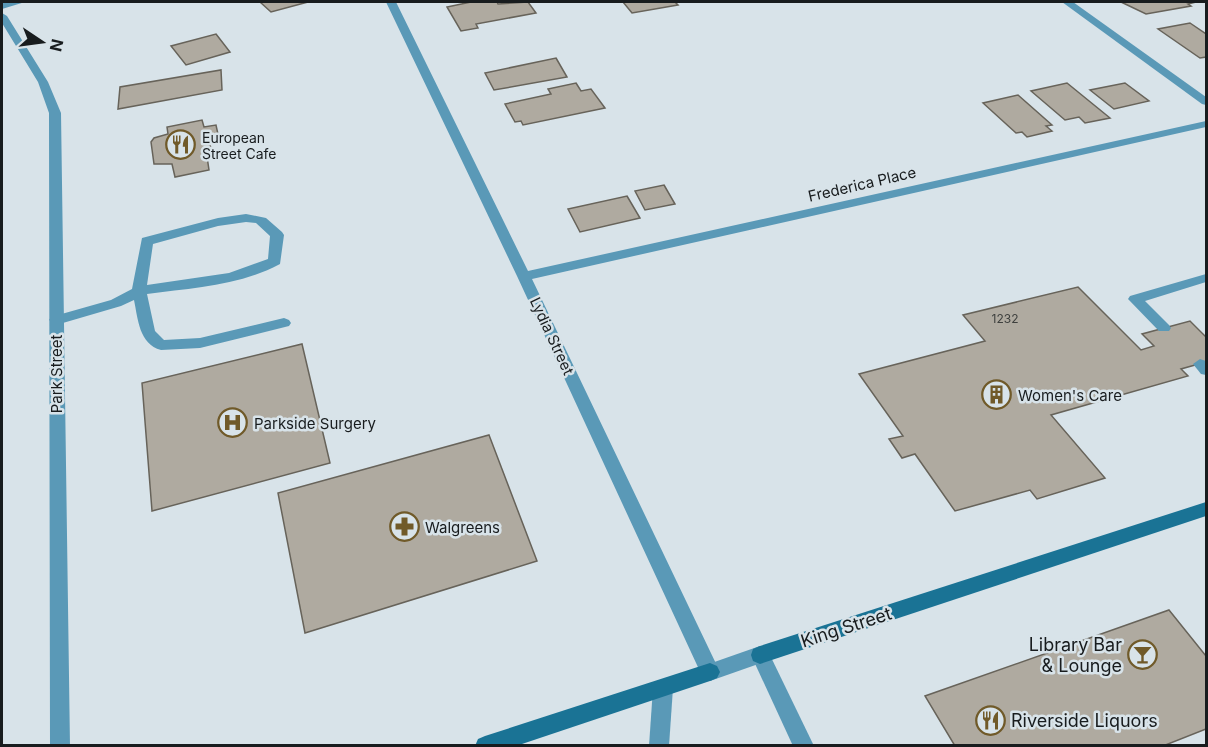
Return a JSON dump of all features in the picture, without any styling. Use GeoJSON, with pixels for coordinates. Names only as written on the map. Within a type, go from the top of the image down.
{"type":"FeatureCollection","features":[{"type":"Feature","properties":{"kind":"main road","name":"King Street"},"geometry":{"type":"LineString","coordinates":[[760,655],[1206,509]]}},
{"type":"Feature","properties":{"kind":"main road","name":"King Street"},"geometry":{"type":"LineString","coordinates":[[485,746],[710,672]]}},
{"type":"Feature","properties":{"kind":"street"},"geometry":{"type":"LineString","coordinates":[[2,6],[20,2]]}},
{"type":"Feature","properties":{"kind":"street","name":"Lydia Street"},"geometry":{"type":"LineString","coordinates":[[391,2],[524,276],[710,672]]}},
{"type":"Feature","properties":{"kind":"street"},"geometry":{"type":"LineString","coordinates":[[1067,2],[1206,102]]}},
{"type":"Feature","properties":{"kind":"street","name":"Park Street"},"geometry":{"type":"LineString","coordinates":[[2,16],[44,82],[55,112],[60,746]]}},
{"type":"Feature","properties":{"kind":"street","name":"Frederica Place"},"geometry":{"type":"LineString","coordinates":[[524,276],[1206,124]]}},
{"type":"Feature","properties":{"kind":"street"},"geometry":{"type":"LineString","coordinates":[[56,320],[116,303],[140,291],[231,276],[263,268],[274,261],[277,235],[267,224],[254,217],[192,228],[147,242],[140,291],[148,333],[161,345],[200,343],[284,323]]}},
{"type":"Feature","properties":{"kind":"street"},"geometry":{"type":"LineString","coordinates":[[1164,328],[1135,299],[1206,278]]}},
{"type":"Feature","properties":{"kind":"street"},"geometry":{"type":"LineString","coordinates":[[760,655],[804,746]]}},
{"type":"Feature","properties":{"kind":"street","name":"King Street"},"geometry":{"type":"LineString","coordinates":[[710,672],[760,655]]}},
{"type":"Feature","properties":{"kind":"street"},"geometry":{"type":"LineString","coordinates":[[659,746],[663,688]]}},
{"type":"Feature","properties":{"kind":"building"},"geometry":{"type":"Polygon","coordinates":[[[260,2],[308,2],[271,12],[260,2]]]}},
{"type":"Feature","properties":{"kind":"building"},"geometry":{"type":"Polygon","coordinates":[[[471,2],[497,2],[498,4],[528,2],[536,13],[476,24],[478,28],[461,31],[447,7],[471,2]]]}},
{"type":"Feature","properties":{"kind":"building"},"geometry":{"type":"Polygon","coordinates":[[[623,2],[675,2],[678,5],[632,13],[623,2]]]}},
{"type":"Feature","properties":{"kind":"building"},"geometry":{"type":"Polygon","coordinates":[[[1121,2],[1196,2],[1188,4],[1191,6],[1146,14],[1121,2]]]}},
{"type":"Feature","properties":{"kind":"building"},"geometry":{"type":"Polygon","coordinates":[[[1190,23],[1206,34],[1206,57],[1200,58],[1158,29],[1190,23]]]}},
{"type":"Feature","properties":{"kind":"building"},"geometry":{"type":"Polygon","coordinates":[[[216,34],[230,52],[186,65],[171,46],[216,34]]]}},
{"type":"Feature","properties":{"kind":"building"},"geometry":{"type":"Polygon","coordinates":[[[556,58],[567,77],[494,90],[485,73],[556,58]]]}},
{"type":"Feature","properties":{"kind":"building"},"geometry":{"type":"Polygon","coordinates":[[[221,70],[222,90],[118,109],[120,87],[221,70]]]}},
{"type":"Feature","properties":{"kind":"building"},"geometry":{"type":"Polygon","coordinates":[[[576,83],[581,91],[591,89],[605,108],[523,125],[521,121],[515,122],[505,104],[551,94],[548,89],[576,83]]]}},
{"type":"Feature","properties":{"kind":"building"},"geometry":{"type":"Polygon","coordinates":[[[1067,83],[1110,118],[1085,123],[1079,117],[1065,120],[1031,91],[1067,83]]]}},
{"type":"Feature","properties":{"kind":"building"},"geometry":{"type":"Polygon","coordinates":[[[1125,83],[1149,101],[1114,109],[1090,90],[1125,83]]]}},
{"type":"Feature","properties":{"kind":"building"},"geometry":{"type":"Polygon","coordinates":[[[1018,95],[1052,125],[1046,126],[1052,131],[1027,137],[1022,132],[1016,133],[983,103],[1018,95]]]}},
{"type":"Feature","properties":{"kind":"building","name":"European Street Cafe"},"geometry":{"type":"Polygon","coordinates":[[[202,120],[204,127],[216,125],[219,139],[209,141],[211,149],[206,150],[209,170],[175,177],[172,164],[154,164],[151,142],[154,138],[168,134],[167,127],[202,120]]]}},
{"type":"Feature","properties":{"kind":"building"},"geometry":{"type":"Polygon","coordinates":[[[664,185],[675,204],[645,210],[635,191],[664,185]]]}},
{"type":"Feature","properties":{"kind":"building"},"geometry":{"type":"Polygon","coordinates":[[[627,196],[640,218],[580,232],[568,209],[627,196]]]}},
{"type":"Feature","properties":{"kind":"building","name":"Women's Care"},"geometry":{"type":"Polygon","coordinates":[[[1078,287],[1141,350],[1154,346],[1142,334],[1190,321],[1206,337],[1206,362],[1181,369],[1188,376],[1051,415],[1105,478],[1037,499],[1030,490],[955,511],[915,454],[902,458],[889,439],[903,436],[859,374],[985,341],[963,315],[1078,287]]]}},
{"type":"Feature","properties":{"kind":"building","name":"Parkside Surgery"},"geometry":{"type":"Polygon","coordinates":[[[302,344],[330,463],[152,511],[142,383],[302,344]]]}},
{"type":"Feature","properties":{"kind":"building","name":"Walgreens"},"geometry":{"type":"Polygon","coordinates":[[[489,435],[537,561],[305,633],[278,493],[489,435]]]}},
{"type":"Feature","properties":{"kind":"building"},"geometry":{"type":"Polygon","coordinates":[[[1169,610],[1206,656],[1206,729],[1163,746],[955,746],[925,696],[1169,610]]]}},
{"type":"Feature","properties":{"kind":"place","name":"European Street Cafe"},"geometry":{"type":"Point","coordinates":[181,145]}},
{"type":"Feature","properties":{"kind":"place","name":"Women's Care"},"geometry":{"type":"Point","coordinates":[997,395]}},
{"type":"Feature","properties":{"kind":"place","name":"Parkside Surgery"},"geometry":{"type":"Point","coordinates":[233,423]}},
{"type":"Feature","properties":{"kind":"place","name":"Walgreens"},"geometry":{"type":"Point","coordinates":[404,527]}},
{"type":"Feature","properties":{"kind":"place","name":"Library Bar & Lounge"},"geometry":{"type":"Point","coordinates":[1143,654]}},
{"type":"Feature","properties":{"kind":"place","name":"Riverside Liquors"},"geometry":{"type":"Point","coordinates":[990,720]}}]}
